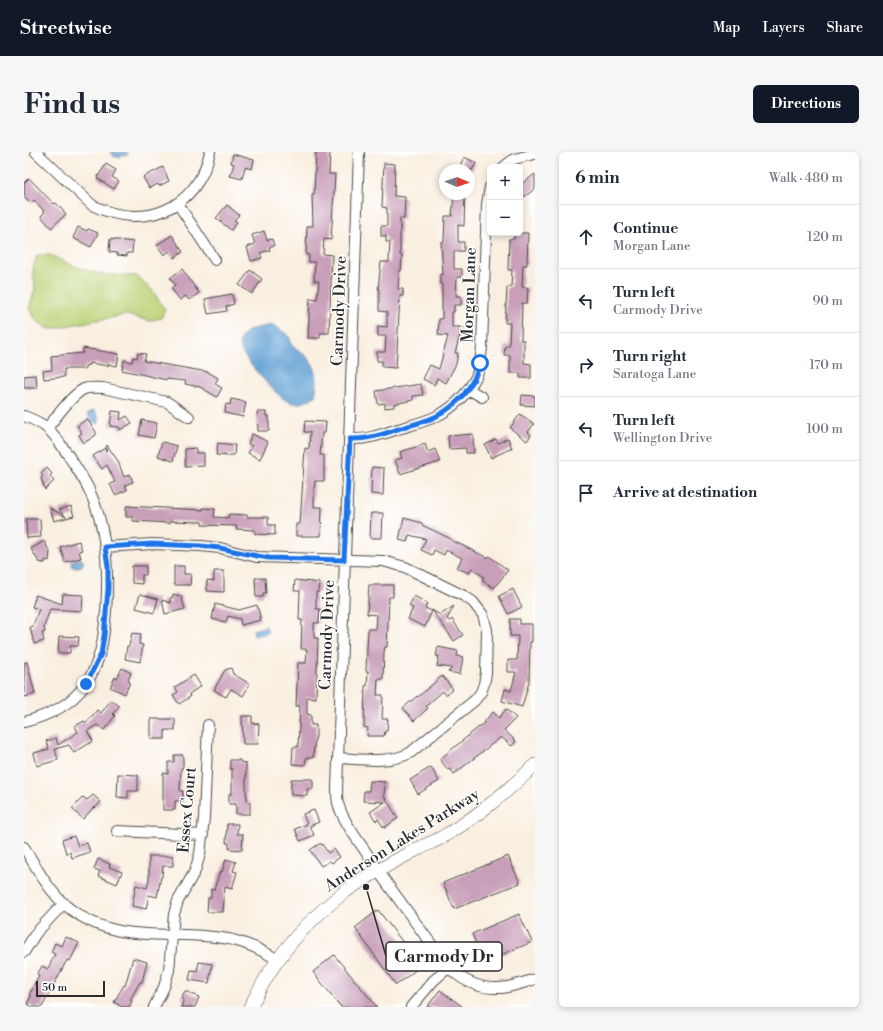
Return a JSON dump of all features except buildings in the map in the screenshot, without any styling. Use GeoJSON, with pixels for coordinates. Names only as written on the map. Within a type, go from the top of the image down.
{"type":"FeatureCollection","features":[{"type":"Feature","properties":{"kind":"street"},"geometry":{"type":"LineString","coordinates":[[36,152],[92,205],[102,211],[130,216],[143,216],[158,213],[178,204],[199,182],[206,167],[210,152]]}},
{"type":"Feature","properties":{"kind":"street","name":"Carmody Drive"},"geometry":{"type":"LineString","coordinates":[[359,152],[350,439],[344,560],[337,794],[338,803],[342,815],[372,859],[378,871],[449,967],[456,974],[469,982],[483,987],[498,988],[535,980]]}},
{"type":"Feature","properties":{"kind":"street"},"geometry":{"type":"LineString","coordinates":[[506,164],[512,155],[535,154]]}},
{"type":"Feature","properties":{"kind":"street","name":"Morgan Lane"},"geometry":{"type":"LineString","coordinates":[[350,439],[357,440],[373,436],[435,417],[449,409],[468,389],[476,377],[482,347],[488,200]]}},
{"type":"Feature","properties":{"kind":"street"},"geometry":{"type":"LineString","coordinates":[[178,204],[215,260]]}},
{"type":"Feature","properties":{"kind":"street"},"geometry":{"type":"LineString","coordinates":[[47,428],[77,394],[85,389],[93,387],[167,402],[189,417]]}},
{"type":"Feature","properties":{"kind":"street"},"geometry":{"type":"LineString","coordinates":[[468,389],[482,397]]}},
{"type":"Feature","properties":{"kind":"street"},"geometry":{"type":"LineString","coordinates":[[24,416],[47,428],[59,442],[84,479],[90,491],[100,520],[108,566],[105,631],[101,654],[94,670],[85,685],[73,699],[41,718],[24,722]]}},
{"type":"Feature","properties":{"kind":"street"},"geometry":{"type":"LineString","coordinates":[[105,547],[152,544],[220,548],[269,558],[383,561],[396,564],[464,596],[473,602],[486,623],[486,671],[481,692],[475,700],[410,753],[388,759],[338,758]]}},
{"type":"Feature","properties":{"kind":"street","name":"Essex Court"},"geometry":{"type":"LineString","coordinates":[[154,1007],[164,987],[170,970],[174,914],[178,901],[195,871],[200,854],[203,835],[208,725]]}},
{"type":"Feature","properties":{"kind":"street","name":"Anderson Lakes Parkway"},"geometry":{"type":"LineString","coordinates":[[250,1007],[278,960],[300,933],[323,910],[346,891],[378,871],[416,849],[439,839],[478,814],[513,786],[535,765]]}},
{"type":"Feature","properties":{"kind":"street"},"geometry":{"type":"LineString","coordinates":[[117,831],[203,835]]}},
{"type":"Feature","properties":{"kind":"street"},"geometry":{"type":"LineString","coordinates":[[24,847],[50,889],[64,903],[89,921],[128,933],[217,937],[234,940],[249,945],[278,960]]}},
{"type":"Feature","properties":{"kind":"street"},"geometry":{"type":"LineString","coordinates":[[24,952],[36,933],[64,903]]}},
{"type":"Feature","properties":{"kind":"street"},"geometry":{"type":"LineString","coordinates":[[411,1007],[432,981],[449,967]]}},
{"type":"Feature","properties":{"kind":"green space"},"geometry":{"type":"Polygon","coordinates":[[[37,255],[50,255],[74,266],[100,274],[136,276],[152,290],[165,310],[161,318],[150,321],[126,315],[49,329],[37,321],[29,309],[35,289],[33,269],[37,255]]]}},
{"type":"Feature","properties":{"kind":"water"},"geometry":{"type":"Polygon","coordinates":[[[110,152],[127,152],[128,155],[114,157],[110,152]]]}},
{"type":"Feature","properties":{"kind":"water"},"geometry":{"type":"Polygon","coordinates":[[[274,325],[289,336],[292,346],[305,355],[314,366],[317,379],[315,396],[301,403],[292,403],[279,395],[253,367],[240,347],[241,338],[247,332],[256,328],[274,325]]]}},
{"type":"Feature","properties":{"kind":"water"},"geometry":{"type":"Polygon","coordinates":[[[94,410],[99,418],[99,423],[97,424],[92,422],[87,414],[94,410]]]}},
{"type":"Feature","properties":{"kind":"water"},"geometry":{"type":"Polygon","coordinates":[[[80,559],[83,560],[82,566],[74,568],[72,566],[72,561],[80,559]]]}},
{"type":"Feature","properties":{"kind":"water"},"geometry":{"type":"Polygon","coordinates":[[[266,626],[268,633],[254,636],[253,630],[266,626]]]}},
{"type":"Feature","properties":{"kind":"place","name":"Carmody Dr"},"geometry":{"type":"Point","coordinates":[366,887]}},
{"type":"Feature","properties":{"kind":"route"},"geometry":{"type":"LineString","coordinates":[[86,684],[101,654],[104,636],[108,589],[108,566],[105,547],[136,544],[201,546],[220,548],[269,558],[344,560],[350,439],[357,440],[373,436],[435,417],[449,409],[468,389],[476,377],[480,363]]}}]}
